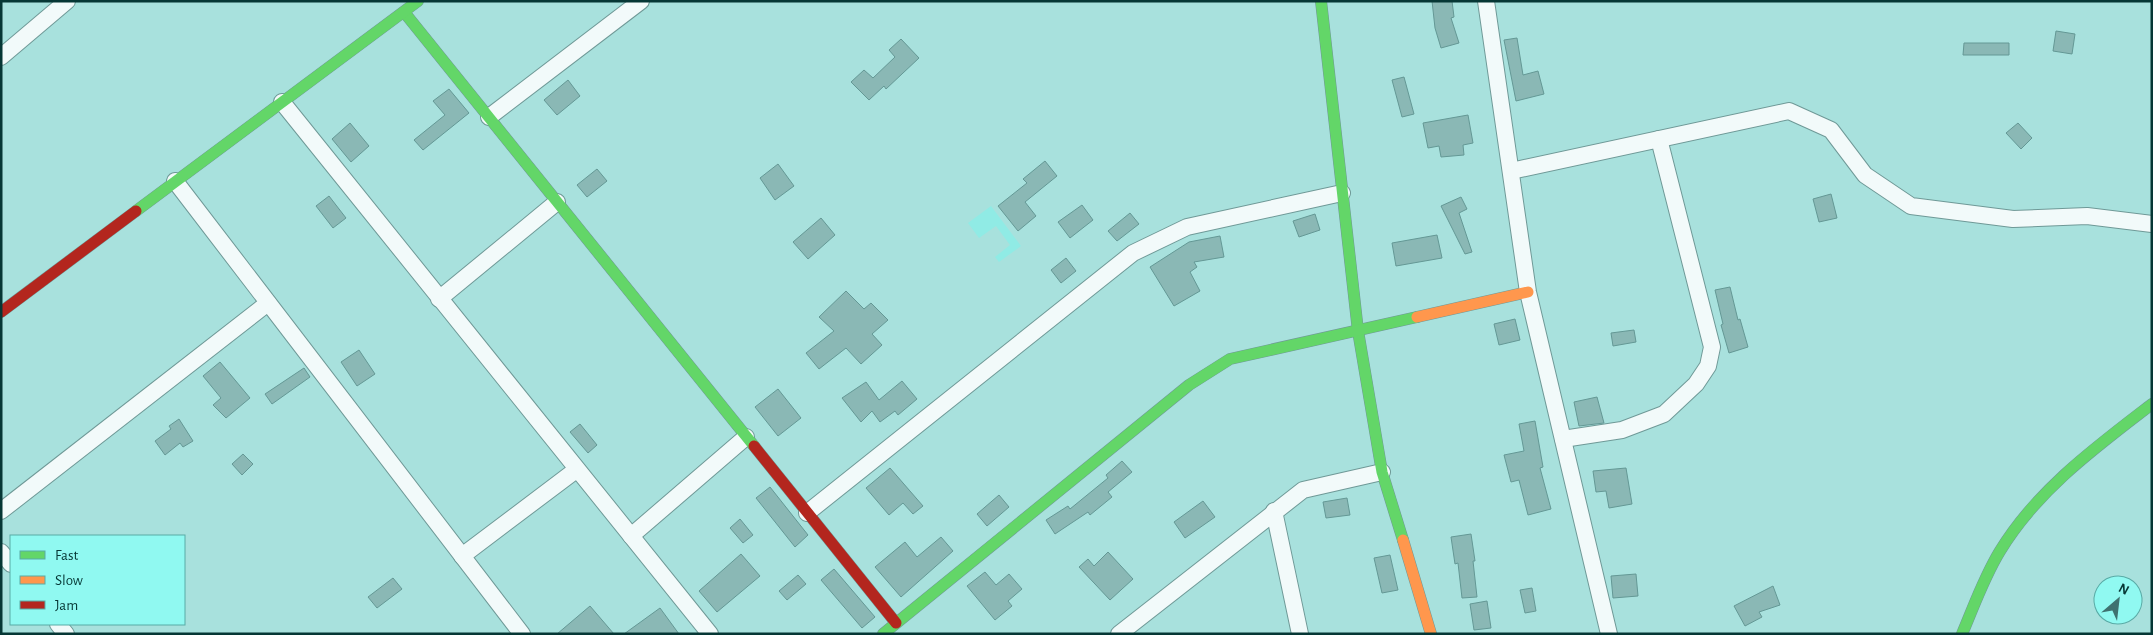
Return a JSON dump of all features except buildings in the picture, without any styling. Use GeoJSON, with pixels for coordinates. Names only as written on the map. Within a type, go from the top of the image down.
{"type":"FeatureCollection","features":[{"type":"Feature","properties":{"kind":"street"},"geometry":{"type":"LineString","coordinates":[[1,57],[67,1]]}},
{"type":"Feature","properties":{"kind":"street"},"geometry":{"type":"LineString","coordinates":[[1,312],[418,1]]}},
{"type":"Feature","properties":{"kind":"street"},"geometry":{"type":"LineString","coordinates":[[489,117],[641,1]]}},
{"type":"Feature","properties":{"kind":"street"},"geometry":{"type":"LineString","coordinates":[[1321,1],[1358,331],[1382,472],[1431,634]]}},
{"type":"Feature","properties":{"kind":"street"},"geometry":{"type":"LineString","coordinates":[[1486,1],[1528,292],[1609,634]]}},
{"type":"Feature","properties":{"kind":"street"},"geometry":{"type":"LineString","coordinates":[[404,12],[896,623]]}},
{"type":"Feature","properties":{"kind":"street"},"geometry":{"type":"LineString","coordinates":[[282,102],[576,470],[710,634]]}},
{"type":"Feature","properties":{"kind":"street"},"geometry":{"type":"LineString","coordinates":[[1511,171],[1789,110],[1831,130],[1865,175],[1911,206],[2013,219],[2088,216],[2152,224]]}},
{"type":"Feature","properties":{"kind":"street"},"geometry":{"type":"LineString","coordinates":[[1563,439],[1622,430],[1664,414],[1696,384],[1708,366],[1712,347],[1659,139]]}},
{"type":"Feature","properties":{"kind":"street"},"geometry":{"type":"LineString","coordinates":[[175,181],[522,634]]}},
{"type":"Feature","properties":{"kind":"street"},"geometry":{"type":"LineString","coordinates":[[806,513],[1133,253],[1187,226],[1342,193]]}},
{"type":"Feature","properties":{"kind":"street"},"geometry":{"type":"LineString","coordinates":[[439,299],[557,202]]}},
{"type":"Feature","properties":{"kind":"street"},"geometry":{"type":"LineString","coordinates":[[883,634],[1189,385],[1230,359],[1528,292]]}},
{"type":"Feature","properties":{"kind":"street"},"geometry":{"type":"LineString","coordinates":[[1,511],[268,303]]}},
{"type":"Feature","properties":{"kind":"street"},"geometry":{"type":"LineString","coordinates":[[1962,634],[2000,551],[2034,504],[2085,456],[2152,404]]}},
{"type":"Feature","properties":{"kind":"street"},"geometry":{"type":"LineString","coordinates":[[631,536],[746,437]]}},
{"type":"Feature","properties":{"kind":"street"},"geometry":{"type":"LineString","coordinates":[[462,556],[576,470]]}},
{"type":"Feature","properties":{"kind":"street"},"geometry":{"type":"LineString","coordinates":[[1119,634],[1303,490],[1382,472]]}},
{"type":"Feature","properties":{"kind":"street"},"geometry":{"type":"LineString","coordinates":[[1274,511],[1300,634]]}},
{"type":"Feature","properties":{"kind":"street"},"geometry":{"type":"LineString","coordinates":[[1,552],[10,563]]}},
{"type":"Feature","properties":{"kind":"shaded area"},"geometry":{"type":"Polygon","coordinates":[[[991,206],[1021,246],[999,262],[995,257],[1010,245],[996,226],[979,238],[968,223],[991,206]]]}},
{"type":"Feature","properties":{"kind":"traffic: fast"},"geometry":{"type":"LineString","coordinates":[[136,211],[418,1]]}},
{"type":"Feature","properties":{"kind":"traffic: fast"},"geometry":{"type":"LineString","coordinates":[[1321,1],[1358,331],[1382,472],[1403,540]]}},
{"type":"Feature","properties":{"kind":"traffic: fast"},"geometry":{"type":"LineString","coordinates":[[404,12],[754,446]]}},
{"type":"Feature","properties":{"kind":"traffic: fast"},"geometry":{"type":"LineString","coordinates":[[883,634],[1189,385],[1230,359],[1417,317]]}},
{"type":"Feature","properties":{"kind":"traffic: fast"},"geometry":{"type":"LineString","coordinates":[[1962,634],[1994,561],[2031,508],[2089,453],[2152,404]]}},
{"type":"Feature","properties":{"kind":"traffic: slow"},"geometry":{"type":"LineString","coordinates":[[1417,317],[1528,292]]}},
{"type":"Feature","properties":{"kind":"traffic: slow"},"geometry":{"type":"LineString","coordinates":[[1403,540],[1431,634]]}},
{"type":"Feature","properties":{"kind":"traffic: jam"},"geometry":{"type":"LineString","coordinates":[[1,312],[136,211]]}},
{"type":"Feature","properties":{"kind":"traffic: jam"},"geometry":{"type":"LineString","coordinates":[[754,446],[896,623]]}}]}
